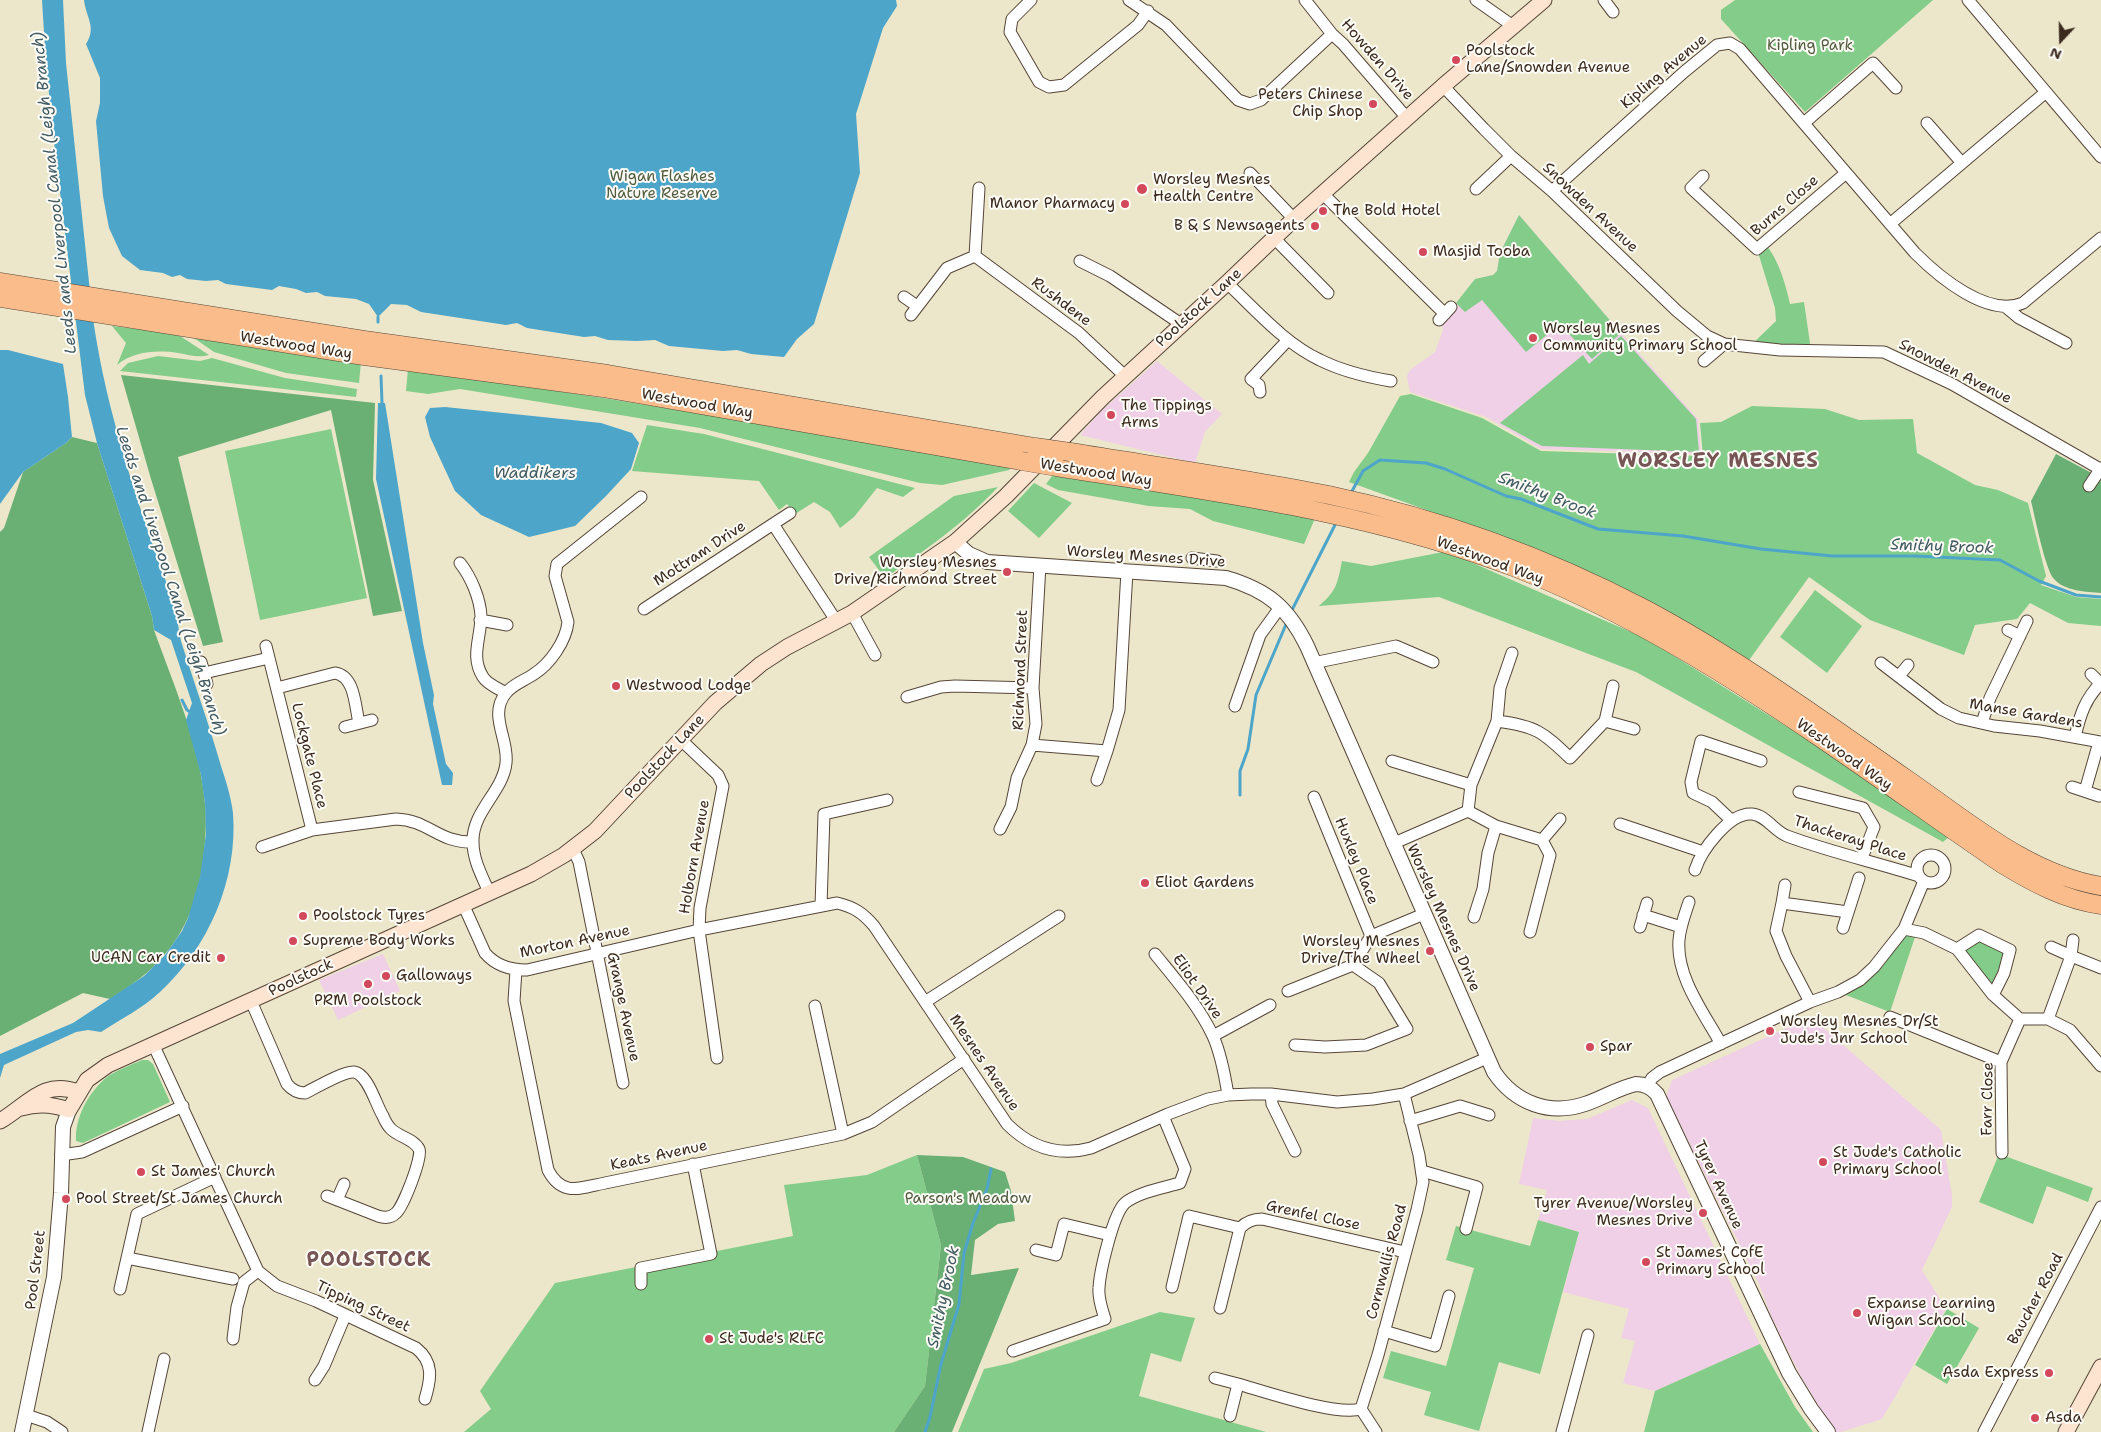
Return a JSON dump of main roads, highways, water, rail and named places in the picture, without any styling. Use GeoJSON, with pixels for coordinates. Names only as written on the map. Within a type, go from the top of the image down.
{"type":"FeatureCollection","features":[{"type":"Feature","properties":{"kind":"highway","name":"Westwood Way"},"geometry":{"type":"LineString","coordinates":[[0,282],[43,296],[608,374],[1070,452],[1366,512],[1419,518],[1513,549],[1562,569],[1643,608],[1745,668],[2010,850],[2056,875],[2101,886]]}},
{"type":"Feature","properties":{"kind":"highway","name":"Westwood Way"},"geometry":{"type":"LineString","coordinates":[[0,298],[43,296]]}},
{"type":"Feature","properties":{"kind":"highway","name":"Westwood Way"},"geometry":{"type":"LineString","coordinates":[[116,307],[364,356],[603,388],[1057,467],[1326,503]]}},
{"type":"Feature","properties":{"kind":"highway","name":"Westwood Way"},"geometry":{"type":"LineString","coordinates":[[1366,512],[1414,534],[1515,568],[1562,587],[1638,624],[1696,657],[1776,708],[2002,864],[2054,892],[2101,905]]}},
{"type":"Feature","properties":{"kind":"main road","name":"Poolstock Lane"},"geometry":{"type":"LineString","coordinates":[[531,874],[573,849],[595,831],[680,739],[735,685],[761,664],[787,647],[852,613],[955,542],[1006,496],[1051,447],[1125,376],[1227,284],[1322,193],[1544,0]]}},
{"type":"Feature","properties":{"kind":"main road","name":"Poolstock"},"geometry":{"type":"LineString","coordinates":[[21,1108],[39,1104],[69,1110],[78,1092],[100,1069],[531,874]]}},
{"type":"Feature","properties":{"kind":"main road"},"geometry":{"type":"LineString","coordinates":[[0,1121],[45,1090],[62,1088],[78,1092]]}},
{"type":"Feature","properties":{"kind":"main road"},"geometry":{"type":"LineString","coordinates":[[2066,1432],[2099,1377]]}},
{"type":"Feature","properties":{"kind":"water"},"geometry":{"type":"Polygon","coordinates":[[[42,0],[63,0],[66,63],[92,311],[110,405],[127,466],[175,606],[181,641],[228,789],[233,813],[233,838],[231,862],[217,910],[193,954],[160,992],[132,1013],[101,1032],[88,1030],[76,1032],[4,1065],[0,1078],[0,1054],[73,1023],[144,976],[165,955],[182,931],[188,918],[200,877],[206,834],[205,804],[201,775],[186,720],[192,703],[171,640],[154,630],[152,616],[97,443],[85,395],[56,160],[46,65],[42,0]]]}},
{"type":"Feature","properties":{"kind":"water","name":"Wigan Flashes Nature Reserve"},"geometry":{"type":"Polygon","coordinates":[[[84,0],[896,0],[897,6],[883,28],[856,114],[860,173],[814,324],[797,339],[784,357],[751,354],[737,350],[723,351],[669,346],[655,340],[608,340],[595,336],[584,337],[527,328],[517,323],[506,325],[421,312],[407,305],[391,304],[378,317],[369,304],[356,299],[325,296],[317,292],[306,293],[279,286],[272,290],[226,284],[218,280],[187,279],[180,275],[172,277],[163,273],[140,270],[122,256],[109,228],[103,196],[96,121],[100,103],[100,78],[86,44],[91,27],[84,0]]]}},
{"type":"Feature","properties":{"kind":"water"},"geometry":{"type":"Polygon","coordinates":[[[0,350],[8,350],[63,364],[72,437],[23,472],[0,504],[0,350]]]}},
{"type":"Feature","properties":{"kind":"water"},"geometry":{"type":"Polygon","coordinates":[[[378,403],[385,403],[423,643],[434,695],[433,704],[446,764],[453,773],[452,785],[442,785],[376,479],[378,403]]]}},
{"type":"Feature","properties":{"kind":"water","name":"Waddikers"},"geometry":{"type":"Polygon","coordinates":[[[445,407],[601,423],[632,433],[639,443],[631,469],[575,526],[529,537],[481,515],[455,491],[430,437],[425,417],[430,408],[445,407]]]}},
{"type":"Feature","properties":{"kind":"waterway"},"geometry":{"type":"LineString","coordinates":[[378,317],[378,322]]}},
{"type":"Feature","properties":{"kind":"waterway"},"geometry":{"type":"LineString","coordinates":[[381,376],[382,403]]}},
{"type":"Feature","properties":{"kind":"waterway","name":"Smithy Brook"},"geometry":{"type":"LineString","coordinates":[[1351,493],[1363,471],[1380,460],[1426,463],[1445,469],[1506,496],[1521,499],[1598,529],[1683,536],[1761,549],[1832,556],[1915,556],[2000,560],[2039,581],[2076,595],[2101,597]]}},
{"type":"Feature","properties":{"kind":"waterway","name":"Smithy Brook"},"geometry":{"type":"LineString","coordinates":[[1291,612],[1337,521]]}},
{"type":"Feature","properties":{"kind":"waterway","name":"Smithy Brook"},"geometry":{"type":"LineString","coordinates":[[1240,795],[1240,771],[1248,749],[1256,695],[1287,622]]}},
{"type":"Feature","properties":{"kind":"waterway"},"geometry":{"type":"LineString","coordinates":[[182,700],[187,710],[192,713]]}},
{"type":"Feature","properties":{"kind":"waterway","name":"Smithy Brook"},"geometry":{"type":"LineString","coordinates":[[925,1432],[941,1364],[959,1304],[964,1253],[973,1223],[987,1189],[991,1169]]}},
{"type":"Feature","properties":{"kind":"place","name":"Poolstock Lane/Snowden Avenue"},"geometry":{"type":"Point","coordinates":[1456,60]}},
{"type":"Feature","properties":{"kind":"place","name":"Peters Chinese Chip Shop"},"geometry":{"type":"Point","coordinates":[1373,104]}},
{"type":"Feature","properties":{"kind":"place","name":"Worsley Mesnes Health Centre"},"geometry":{"type":"Point","coordinates":[1142,189]}},
{"type":"Feature","properties":{"kind":"place","name":"Manor Pharmacy"},"geometry":{"type":"Point","coordinates":[1125,204]}},
{"type":"Feature","properties":{"kind":"place","name":"The Bold Hotel"},"geometry":{"type":"Point","coordinates":[1323,211]}},
{"type":"Feature","properties":{"kind":"place","name":"B & S Newsagents"},"geometry":{"type":"Point","coordinates":[1315,226]}},
{"type":"Feature","properties":{"kind":"place","name":"Masjid Tooba"},"geometry":{"type":"Point","coordinates":[1423,252]}},
{"type":"Feature","properties":{"kind":"place","name":"Worsley Mesnes Community Primary School"},"geometry":{"type":"Point","coordinates":[1533,338]}},
{"type":"Feature","properties":{"kind":"place","name":"The Tippings Arms"},"geometry":{"type":"Point","coordinates":[1111,415]}},
{"type":"Feature","properties":{"kind":"place","name":"Worsley Mesnes Drive/Richmond Street"},"geometry":{"type":"Point","coordinates":[1007,572]}},
{"type":"Feature","properties":{"kind":"place","name":"Westwood Lodge"},"geometry":{"type":"Point","coordinates":[616,686]}},
{"type":"Feature","properties":{"kind":"place","name":"Eliot Gardens"},"geometry":{"type":"Point","coordinates":[1145,883]}},
{"type":"Feature","properties":{"kind":"place","name":"Poolstock Tyres"},"geometry":{"type":"Point","coordinates":[303,916]}},
{"type":"Feature","properties":{"kind":"place","name":"Supreme Body Works"},"geometry":{"type":"Point","coordinates":[293,941]}},
{"type":"Feature","properties":{"kind":"place","name":"Worsley Mesnes Drive/The Wheel"},"geometry":{"type":"Point","coordinates":[1430,951]}},
{"type":"Feature","properties":{"kind":"place","name":"UCAN Car Credit"},"geometry":{"type":"Point","coordinates":[221,958]}},
{"type":"Feature","properties":{"kind":"place","name":"Galloways"},"geometry":{"type":"Point","coordinates":[386,976]}},
{"type":"Feature","properties":{"kind":"place","name":"PRM Poolstock"},"geometry":{"type":"Point","coordinates":[368,984]}},
{"type":"Feature","properties":{"kind":"place","name":"Worsley Mesnes Dr/St Jude's Jnr School"},"geometry":{"type":"Point","coordinates":[1770,1031]}},
{"type":"Feature","properties":{"kind":"place","name":"Spar"},"geometry":{"type":"Point","coordinates":[1590,1047]}},
{"type":"Feature","properties":{"kind":"place","name":"St Jude's Catholic Primary School"},"geometry":{"type":"Point","coordinates":[1823,1162]}},
{"type":"Feature","properties":{"kind":"place","name":"St James' Church"},"geometry":{"type":"Point","coordinates":[141,1172]}},
{"type":"Feature","properties":{"kind":"place","name":"Pool Street/St James Church"},"geometry":{"type":"Point","coordinates":[66,1199]}},
{"type":"Feature","properties":{"kind":"place","name":"Tyrer Avenue/Worsley Mesnes Drive"},"geometry":{"type":"Point","coordinates":[1703,1213]}},
{"type":"Feature","properties":{"kind":"place","name":"St James' CofE Primary School"},"geometry":{"type":"Point","coordinates":[1646,1262]}},
{"type":"Feature","properties":{"kind":"place","name":"Expanse Learning Wigan School"},"geometry":{"type":"Point","coordinates":[1857,1313]}},
{"type":"Feature","properties":{"kind":"place","name":"St Jude's RLFC"},"geometry":{"type":"Point","coordinates":[709,1339]}},
{"type":"Feature","properties":{"kind":"place","name":"Asda Express"},"geometry":{"type":"Point","coordinates":[2049,1373]}},
{"type":"Feature","properties":{"kind":"place","name":"Asda"},"geometry":{"type":"Point","coordinates":[2035,1418]}},
{"type":"Feature","properties":{"kind":"district","name":"WORSLEY MESNES"},"geometry":{"type":"Point","coordinates":[1718,462]}},
{"type":"Feature","properties":{"kind":"district","name":"POOLSTOCK"},"geometry":{"type":"Point","coordinates":[369,1261]}},
{"type":"Feature","properties":{"kind":"park label","name":"Kipling Park"},"geometry":{"type":"Point","coordinates":[1810,46]}},
{"type":"Feature","properties":{"kind":"park label","name":"Parson's Meadow"},"geometry":{"type":"Point","coordinates":[968,1199]}},
{"type":"Feature","properties":{"kind":"water label","name":"Leeds and Liverpool Canal (Leigh Branch)"},"geometry":{"type":"Point","coordinates":[55,193]}},
{"type":"Feature","properties":{"kind":"water label","name":"Leeds and Liverpool Canal (Leigh Branch)"},"geometry":{"type":"Point","coordinates":[170,581]}}]}
